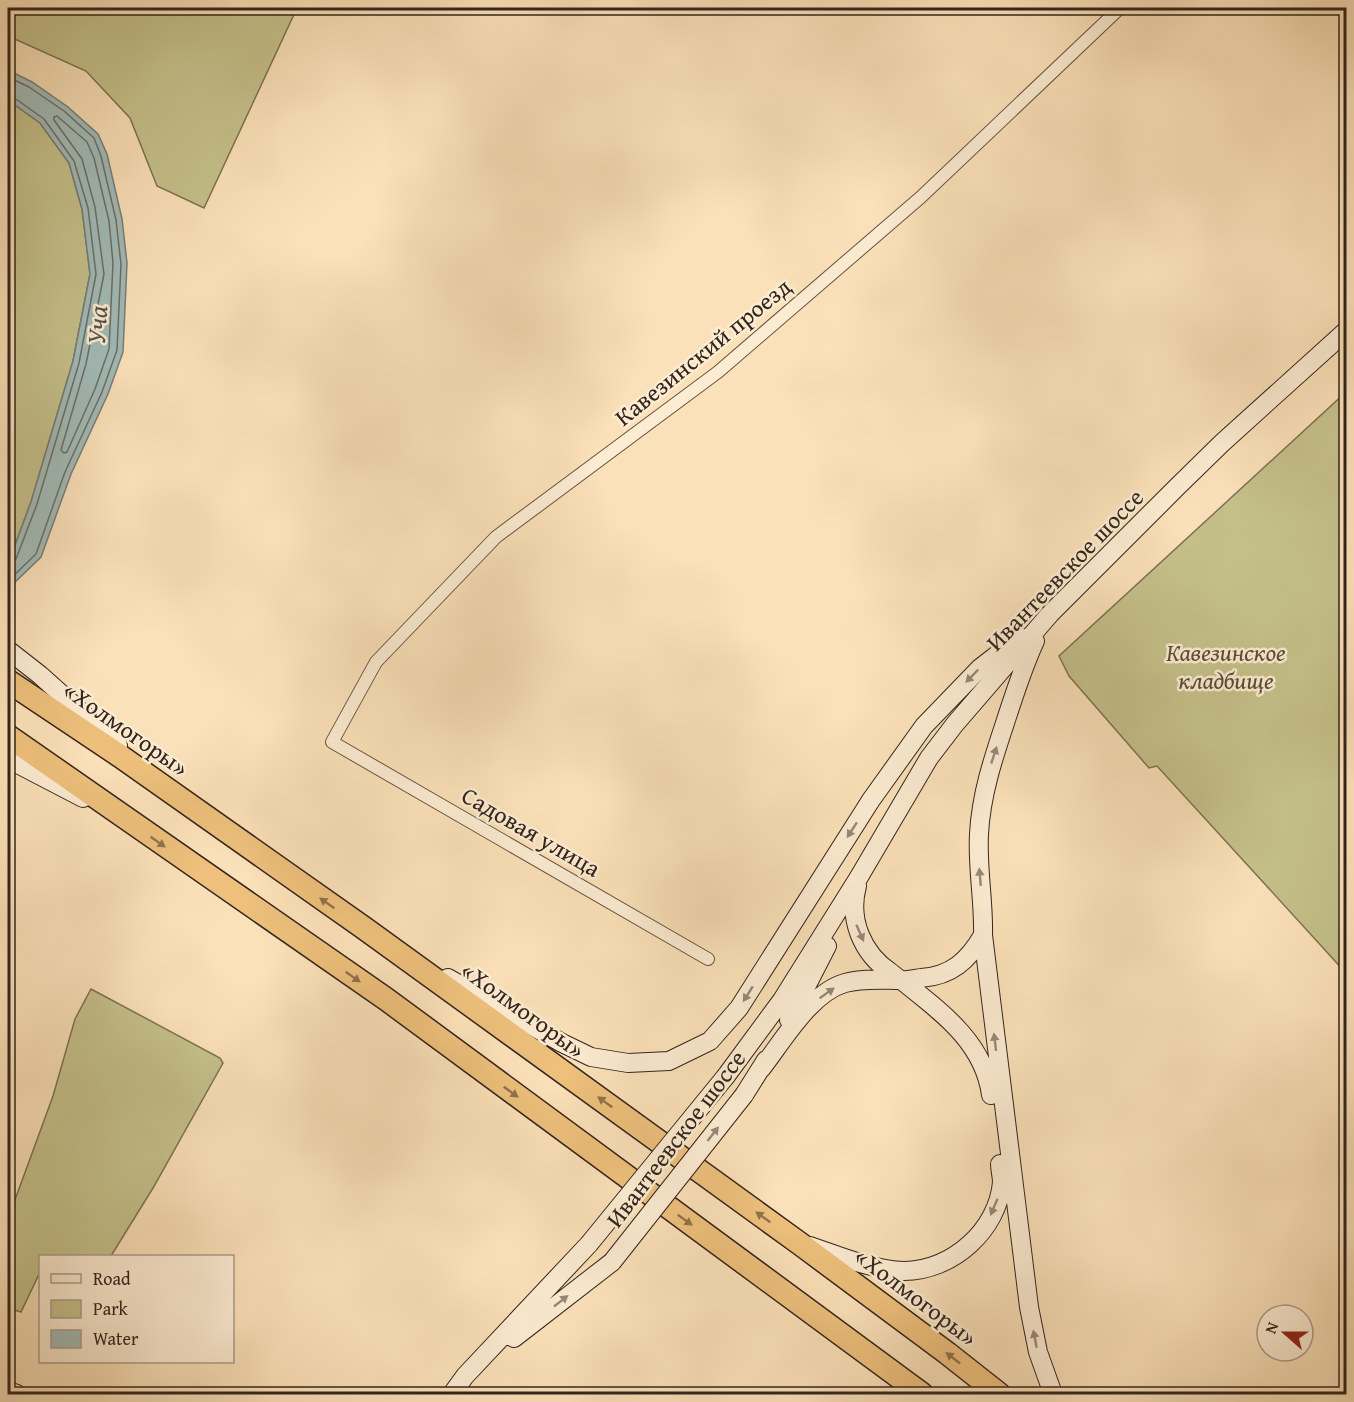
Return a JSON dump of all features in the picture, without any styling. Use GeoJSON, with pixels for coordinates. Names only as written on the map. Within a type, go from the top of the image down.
{"type":"FeatureCollection","features":[{"type":"Feature","properties":{"kind":"highway","name":"«Холмогоры»"},"geometry":{"type":"LineString","coordinates":[[8,681],[120,756],[364,928],[799,1243],[947,1353],[999,1395]]}},
{"type":"Feature","properties":{"kind":"highway"},"geometry":{"type":"LineString","coordinates":[[8,736],[386,999],[922,1395]]}},
{"type":"Feature","properties":{"kind":"main road","name":"Ивантеевское шоссе"},"geometry":{"type":"LineString","coordinates":[[453,1395],[465,1376],[590,1244],[726,1076],[782,1000],[860,876],[929,758],[955,724],[1050,614],[1222,443],[1347,331]]}},
{"type":"Feature","properties":{"kind":"main road"},"geometry":{"type":"LineString","coordinates":[[364,928],[507,1012],[591,1057],[628,1063],[669,1061],[710,1041],[739,1008],[871,800],[924,726],[980,668],[1050,614]]}},
{"type":"Feature","properties":{"kind":"main road"},"geometry":{"type":"LineString","coordinates":[[1050,614],[1018,680],[986,783],[978,851],[983,935],[1029,1307],[1038,1352],[1053,1395]]}},
{"type":"Feature","properties":{"kind":"main road"},"geometry":{"type":"LineString","coordinates":[[8,650],[40,675],[175,796]]}},
{"type":"Feature","properties":{"kind":"main road"},"geometry":{"type":"LineString","coordinates":[[8,759],[136,826]]}},
{"type":"Feature","properties":{"kind":"main road","name":"Ивантеевское шоссе"},"geometry":{"type":"LineString","coordinates":[[465,1376],[612,1262],[744,1095],[762,1069],[814,975],[860,876]]}},
{"type":"Feature","properties":{"kind":"main road"},"geometry":{"type":"LineString","coordinates":[[799,1243],[872,1267],[906,1271],[942,1264],[969,1247],[986,1225],[998,1200],[1002,1181],[989,1084],[981,1059],[958,1028],[873,957],[859,934],[853,906],[860,876]]}},
{"type":"Feature","properties":{"kind":"main road"},"geometry":{"type":"LineString","coordinates":[[762,1069],[805,1012],[830,990],[860,980],[901,980],[937,976],[954,968],[967,958],[983,935]]}},
{"type":"Feature","properties":{"kind":"main road"},"geometry":{"type":"LineString","coordinates":[[8,1391],[16,1395]]}},
{"type":"Feature","properties":{"kind":"street","name":"Кавезинский проезд"},"geometry":{"type":"LineString","coordinates":[[332,742],[376,662],[496,537],[718,372],[921,197],[1120,8]]}},
{"type":"Feature","properties":{"kind":"street"},"geometry":{"type":"LineString","coordinates":[[1340,8],[1347,13]]}},
{"type":"Feature","properties":{"kind":"street","name":"Садовая улица"},"geometry":{"type":"LineString","coordinates":[[332,742],[708,959]]}},
{"type":"Feature","properties":{"kind":"green space"},"geometry":{"type":"Polygon","coordinates":[[[8,8],[297,8],[204,208],[157,186],[130,118],[86,71],[8,36],[8,8]]]}},
{"type":"Feature","properties":{"kind":"green space"},"geometry":{"type":"Polygon","coordinates":[[[8,100],[40,123],[69,163],[82,209],[90,274],[73,361],[31,502],[8,564],[8,100]]]}},
{"type":"Feature","properties":{"kind":"green space","name":"Кавезинское кладбище"},"geometry":{"type":"Polygon","coordinates":[[[1346,392],[1346,973],[1157,766],[1149,768],[1069,676],[1059,656],[1346,392]]]}},
{"type":"Feature","properties":{"kind":"green space"},"geometry":{"type":"Polygon","coordinates":[[[91,989],[220,1058],[223,1063],[153,1188],[112,1255],[39,1255],[39,1274],[21,1312],[8,1308],[8,1219],[53,1096],[75,1019],[91,989]]]}},
{"type":"Feature","properties":{"kind":"water","name":"Уча"},"geometry":{"type":"Polygon","coordinates":[[[8,70],[32,82],[68,107],[98,134],[107,154],[122,219],[127,263],[123,352],[108,394],[71,474],[41,557],[9,588],[8,592],[8,564],[31,502],[73,361],[90,274],[82,209],[69,163],[40,123],[8,100],[8,70]]]}}]}
